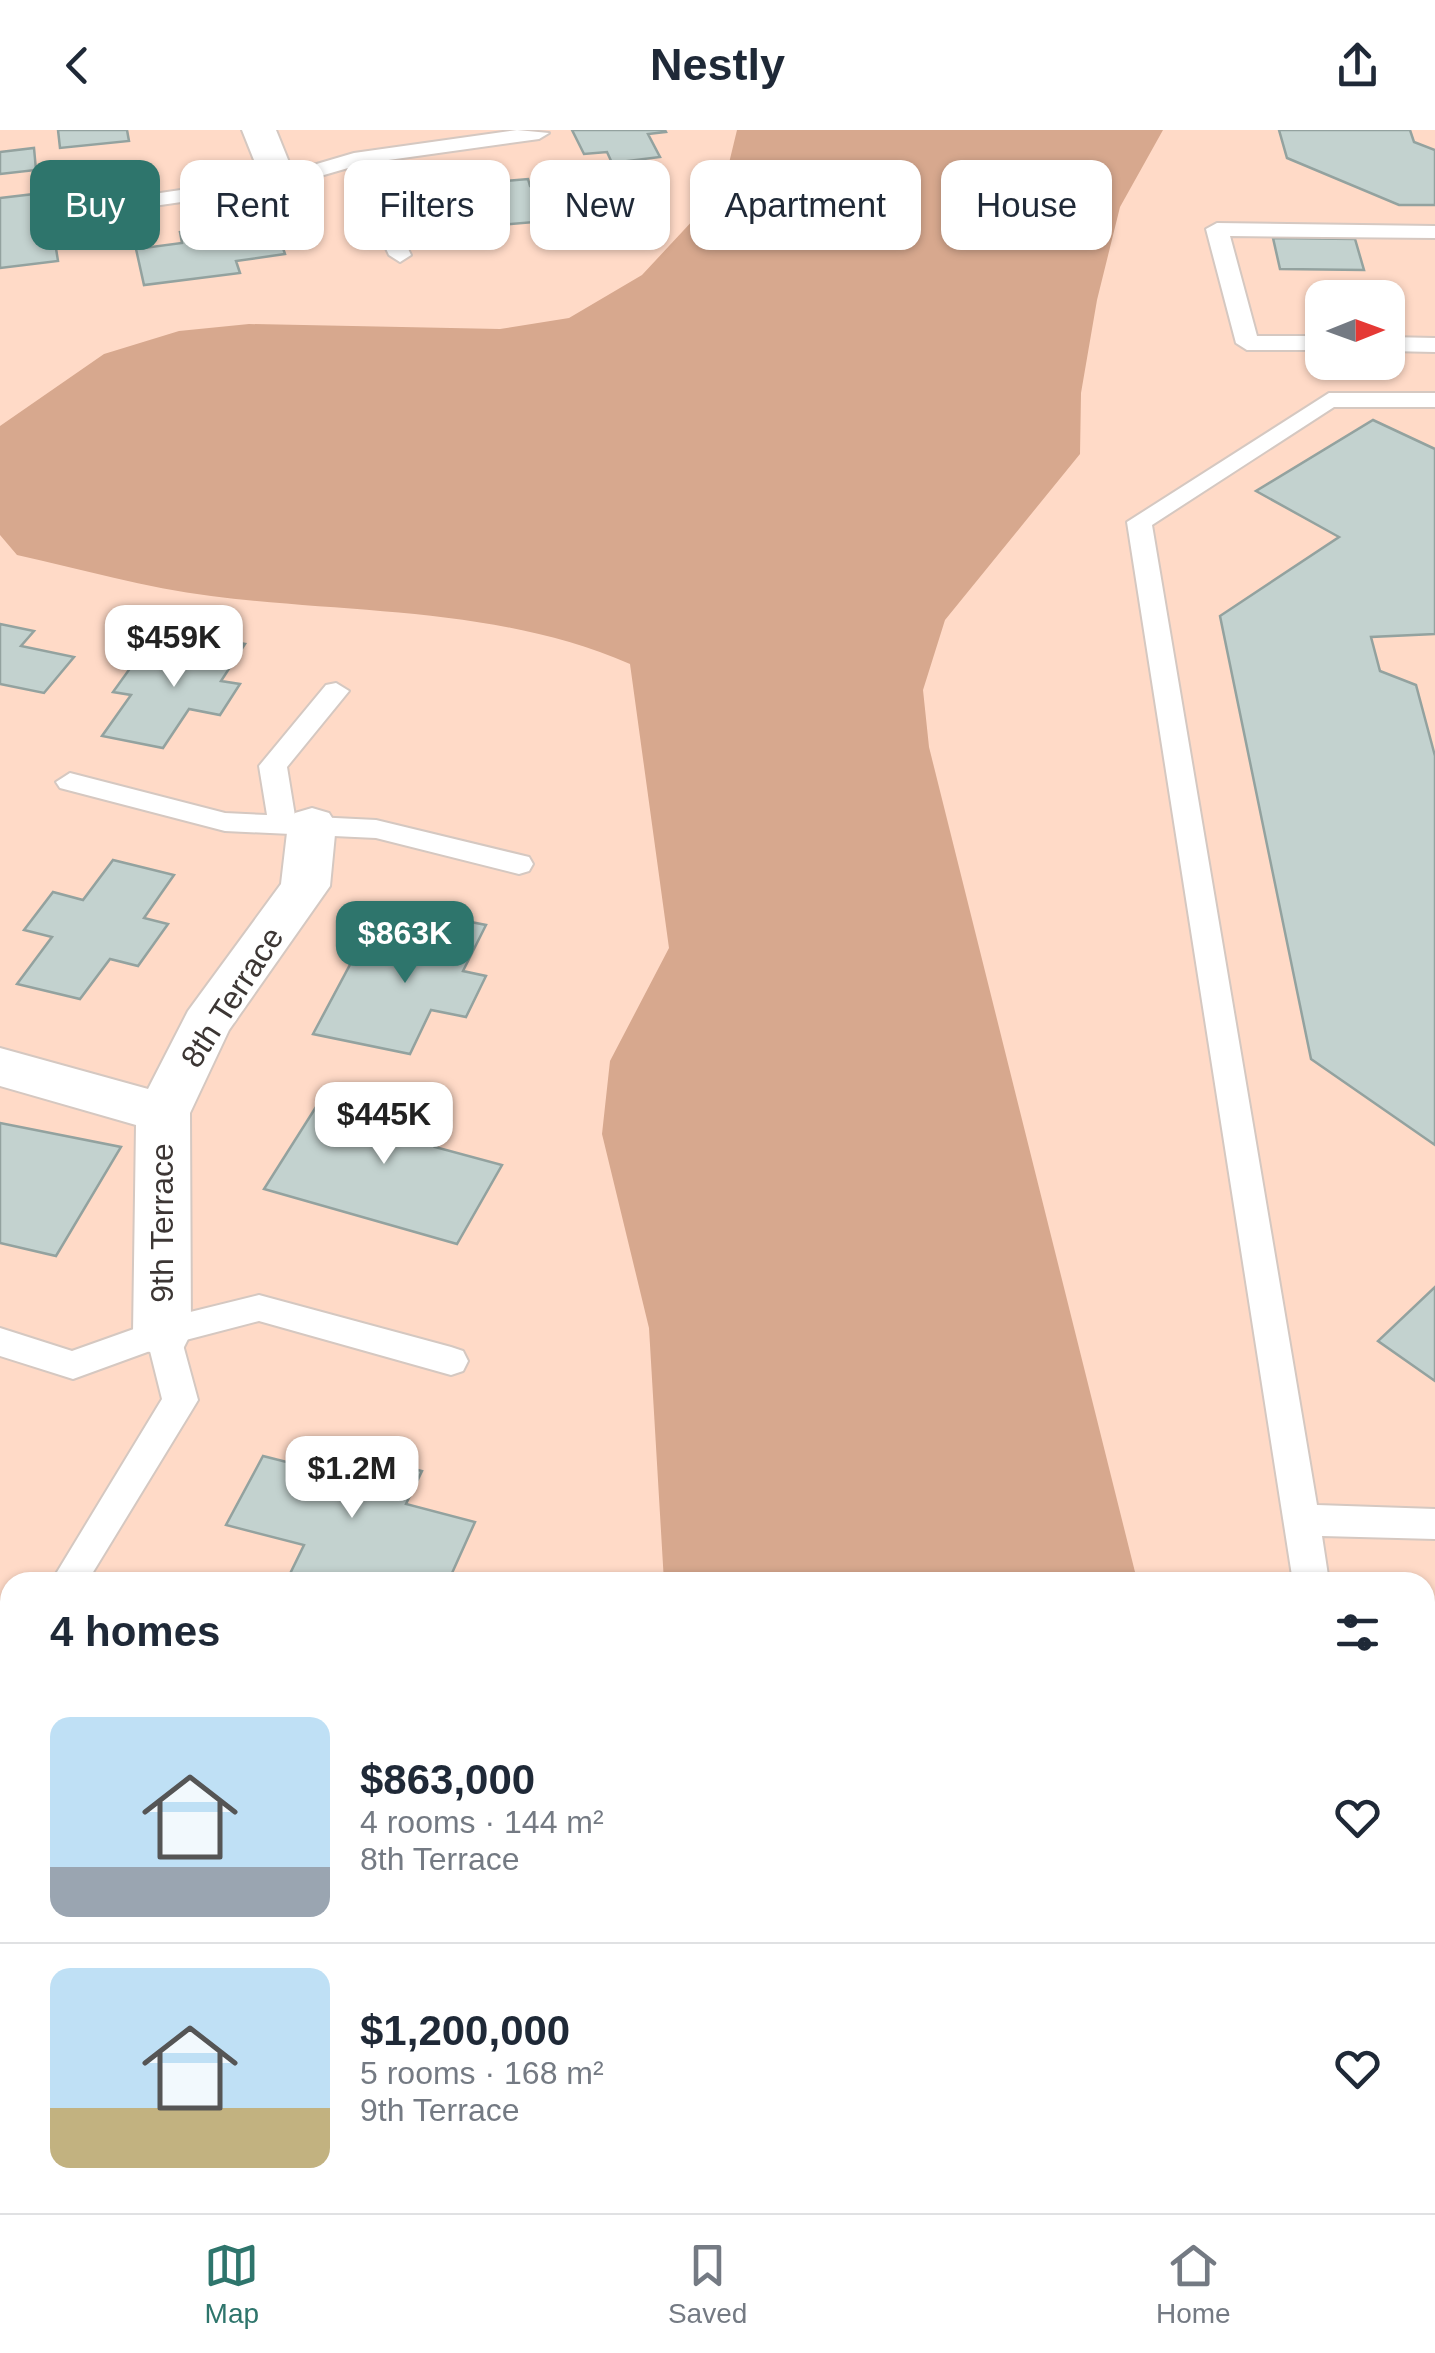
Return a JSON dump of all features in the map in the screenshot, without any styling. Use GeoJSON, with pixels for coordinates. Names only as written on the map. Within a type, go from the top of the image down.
{"type":"FeatureCollection","features":[{"type":"Feature","properties":{"kind":"street"},"geometry":{"type":"LineString","coordinates":[[259,130],[271,160]]}},
{"type":"Feature","properties":{"kind":"street","name":"8th Terrace"},"geometry":{"type":"LineString","coordinates":[[163,1113],[206,1024],[305,886],[297,824]]}},
{"type":"Feature","properties":{"kind":"street"},"geometry":{"type":"LineString","coordinates":[[0,1067],[163,1113]]}},
{"type":"Feature","properties":{"kind":"street","name":"9th Terrace"},"geometry":{"type":"LineString","coordinates":[[162,1332],[163,1113]]}},
{"type":"Feature","properties":{"kind":"lane"},"geometry":{"type":"LineString","coordinates":[[324,168],[354,159],[539,133]]}},
{"type":"Feature","properties":{"kind":"lane"},"geometry":{"type":"LineString","coordinates":[[354,159],[400,255]]}},
{"type":"Feature","properties":{"kind":"lane"},"geometry":{"type":"LineString","coordinates":[[1305,344],[1247,343],[1217,229],[1435,232]]}},
{"type":"Feature","properties":{"kind":"lane"},"geometry":{"type":"LineString","coordinates":[[1405,344],[1435,345]]}},
{"type":"Feature","properties":{"kind":"lane"},"geometry":{"type":"LineString","coordinates":[[1309,1572],[1140,522],[1329,400],[1435,400]]}},
{"type":"Feature","properties":{"kind":"lane"},"geometry":{"type":"LineString","coordinates":[[297,824],[273,766],[336,691]]}},
{"type":"Feature","properties":{"kind":"lane"},"geometry":{"type":"LineString","coordinates":[[70,782],[225,822],[376,829],[518,864]]}},
{"type":"Feature","properties":{"kind":"lane"},"geometry":{"type":"LineString","coordinates":[[0,1342],[73,1365],[162,1332],[258,1308],[452,1361]]}},
{"type":"Feature","properties":{"kind":"lane"},"geometry":{"type":"LineString","coordinates":[[73,1572],[180,1400],[162,1332]]}},
{"type":"Feature","properties":{"kind":"lane"},"geometry":{"type":"LineString","coordinates":[[1301,1520],[1435,1524]]}},
{"type":"Feature","properties":{"kind":"shaded area"},"geometry":{"type":"Polygon","coordinates":[[[0,130],[1435,130],[1435,1572],[0,1572],[0,130]]]}},
{"type":"Feature","properties":{"kind":"shaded area"},"geometry":{"type":"Polygon","coordinates":[[[737,130],[1163,130],[1120,207],[1112,239],[1112,160],[941,160],[941,250],[1109,250],[1081,393],[1080,454],[945,620],[923,690],[929,747],[1135,1572],[663,1572],[649,1328],[602,1134],[610,1061],[669,948],[630,664],[528,631],[476,622],[162,588],[17,555],[0,535],[0,426],[104,354],[179,331],[249,324],[500,329],[569,318],[642,275],[665,250],[670,250],[670,245],[690,223],[690,250],[921,250],[921,160],[730,160],[737,130]]]}},
{"type":"Feature","properties":{"kind":"building"},"geometry":{"type":"Polygon","coordinates":[[[58,130],[127,130],[129,141],[60,148],[58,130]]]}},
{"type":"Feature","properties":{"kind":"building"},"geometry":{"type":"Polygon","coordinates":[[[572,130],[666,132],[648,134],[660,157],[611,160],[607,152],[584,154],[572,130]]]}},
{"type":"Feature","properties":{"kind":"building"},"geometry":{"type":"Polygon","coordinates":[[[1279,130],[1410,130],[1414,142],[1435,150],[1435,205],[1399,205],[1287,158],[1279,130]]]}},
{"type":"Feature","properties":{"kind":"building"},"geometry":{"type":"Polygon","coordinates":[[[34,148],[35,160],[30,160],[30,171],[0,174],[0,152],[34,148]]]}},
{"type":"Feature","properties":{"kind":"building"},"geometry":{"type":"Polygon","coordinates":[[[528,179],[530,222],[510,224],[510,181],[528,179]]]}},
{"type":"Feature","properties":{"kind":"building"},"geometry":{"type":"Polygon","coordinates":[[[30,195],[30,250],[56,250],[58,261],[0,268],[0,198],[30,195]]]}},
{"type":"Feature","properties":{"kind":"building"},"geometry":{"type":"Polygon","coordinates":[[[1273,238],[1355,239],[1364,270],[1280,269],[1273,238]]]}},
{"type":"Feature","properties":{"kind":"building"},"geometry":{"type":"Polygon","coordinates":[[[180,243],[180,250],[284,250],[285,254],[236,261],[240,273],[144,285],[136,250],[160,250],[160,246],[180,243]]]}},
{"type":"Feature","properties":{"kind":"building"},"geometry":{"type":"Polygon","coordinates":[[[1373,420],[1435,449],[1435,634],[1371,637],[1380,671],[1416,685],[1435,756],[1435,1145],[1311,1059],[1220,616],[1339,537],[1256,491],[1373,420]]]}},
{"type":"Feature","properties":{"kind":"building"},"geometry":{"type":"Polygon","coordinates":[[[0,624],[34,631],[21,646],[74,657],[44,693],[0,684],[0,624]]]}},
{"type":"Feature","properties":{"kind":"building"},"geometry":{"type":"Polygon","coordinates":[[[188,634],[245,644],[221,681],[240,684],[220,715],[189,709],[163,748],[102,736],[131,695],[113,692],[136,660],[166,665],[188,634]]]}},
{"type":"Feature","properties":{"kind":"building"},"geometry":{"type":"Polygon","coordinates":[[[113,860],[174,875],[144,918],[168,924],[138,966],[110,959],[80,999],[17,984],[52,937],[24,930],[53,892],[83,900],[113,860]]]}},
{"type":"Feature","properties":{"kind":"building"},"geometry":{"type":"Polygon","coordinates":[[[420,912],[486,925],[463,971],[486,976],[466,1017],[431,1010],[410,1054],[313,1034],[360,946],[399,954],[420,912]]]}},
{"type":"Feature","properties":{"kind":"building"},"geometry":{"type":"Polygon","coordinates":[[[328,1088],[451,1121],[435,1147],[502,1165],[457,1244],[264,1189],[328,1088]]]}},
{"type":"Feature","properties":{"kind":"building"},"geometry":{"type":"Polygon","coordinates":[[[0,1123],[121,1147],[56,1256],[0,1243],[0,1123]]]}},
{"type":"Feature","properties":{"kind":"building"},"geometry":{"type":"Polygon","coordinates":[[[1435,1287],[1435,1381],[1378,1341],[1435,1287]]]}},
{"type":"Feature","properties":{"kind":"building"},"geometry":{"type":"Polygon","coordinates":[[[333,1448],[422,1471],[406,1504],[475,1522],[452,1572],[291,1572],[304,1545],[226,1525],[263,1456],[322,1471],[333,1448]]]}}]}
